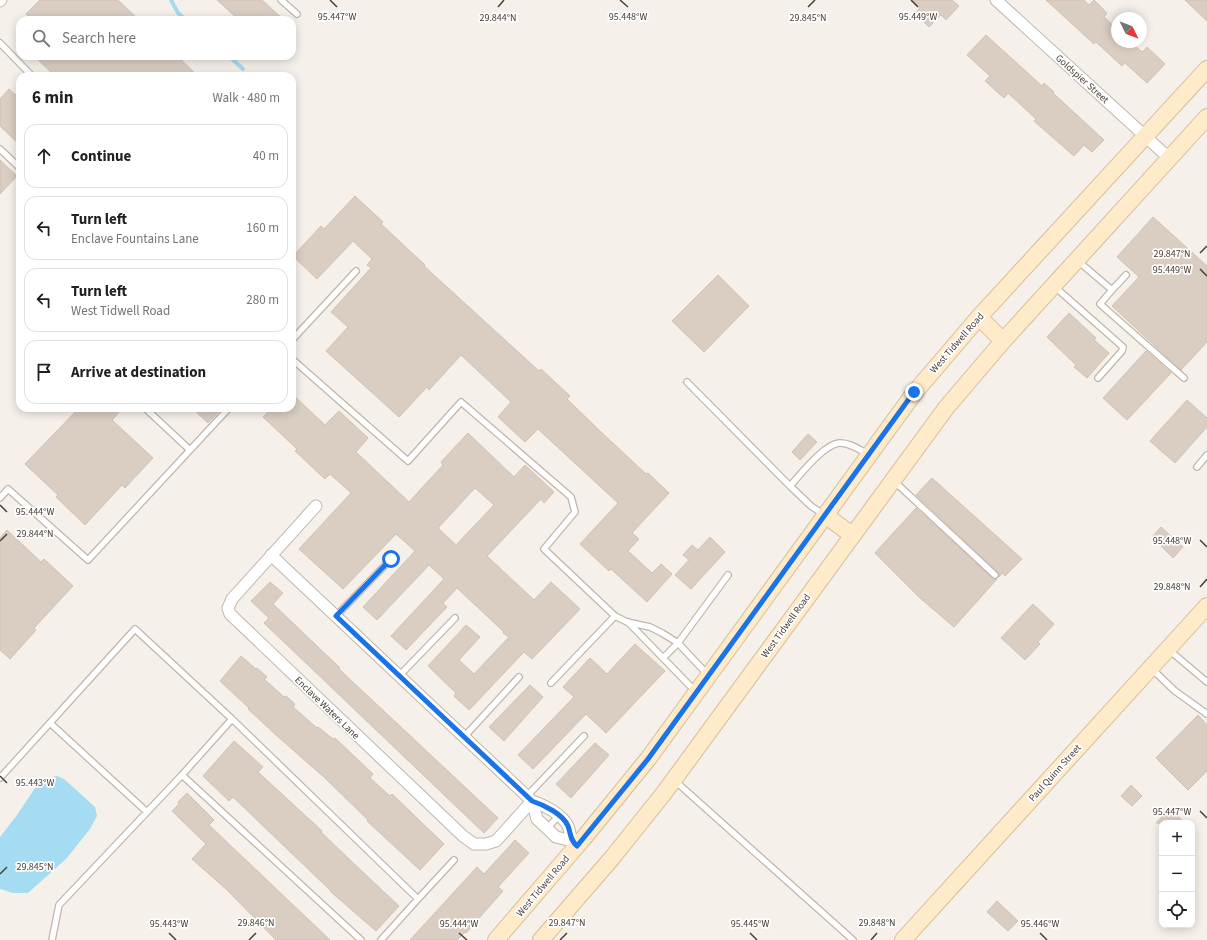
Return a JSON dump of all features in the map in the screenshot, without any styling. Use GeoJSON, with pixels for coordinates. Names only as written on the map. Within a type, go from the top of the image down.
{"type":"FeatureCollection","features":[{"type":"Feature","properties":{"kind":"main road","name":"West Tidwell Road"},"geometry":{"type":"LineString","coordinates":[[496,940],[574,844],[648,759],[870,455],[914,392],[979,316],[1207,68]]}},
{"type":"Feature","properties":{"kind":"main road","name":"West Tidwell Road"},"geometry":{"type":"LineString","coordinates":[[542,940],[612,858],[674,780],[946,408],[1003,341],[1207,117]]}},
{"type":"Feature","properties":{"kind":"main road"},"geometry":{"type":"LineString","coordinates":[[979,316],[1003,341]]}},
{"type":"Feature","properties":{"kind":"main road"},"geometry":{"type":"LineString","coordinates":[[825,515],[852,535]]}},
{"type":"Feature","properties":{"kind":"main road","name":"Paul Quinn Street"},"geometry":{"type":"LineString","coordinates":[[903,940],[1207,606]]}},
{"type":"Feature","properties":{"kind":"street","name":"Goldspier Street"},"geometry":{"type":"LineString","coordinates":[[996,0],[1169,158]]}},
{"type":"Feature","properties":{"kind":"street","name":"Enclave Waters Lane"},"geometry":{"type":"LineString","coordinates":[[316,506],[232,599],[228,608],[230,614],[457,831],[474,844],[486,844],[496,841],[530,798]]}},
{"type":"Feature","properties":{"kind":"street"},"geometry":{"type":"LineString","coordinates":[[271,555],[530,798],[548,807],[559,816],[567,824],[574,844]]}},
{"type":"Feature","properties":{"kind":"street"},"geometry":{"type":"LineString","coordinates":[[530,798],[537,819],[556,837],[574,844]]}},
{"type":"Feature","properties":{"kind":"lane"},"geometry":{"type":"LineString","coordinates":[[281,0],[297,14]]}},
{"type":"Feature","properties":{"kind":"lane"},"geometry":{"type":"LineString","coordinates":[[0,43],[16,60]]}},
{"type":"Feature","properties":{"kind":"lane"},"geometry":{"type":"LineString","coordinates":[[16,60],[28,72]]}},
{"type":"Feature","properties":{"kind":"lane"},"geometry":{"type":"LineString","coordinates":[[0,149],[16,164]]}},
{"type":"Feature","properties":{"kind":"lane"},"geometry":{"type":"LineString","coordinates":[[1076,260],[1112,290]]}},
{"type":"Feature","properties":{"kind":"lane"},"geometry":{"type":"LineString","coordinates":[[296,336],[356,271]]}},
{"type":"Feature","properties":{"kind":"lane"},"geometry":{"type":"LineString","coordinates":[[1126,275],[1100,304],[1184,378]]}},
{"type":"Feature","properties":{"kind":"lane"},"geometry":{"type":"LineString","coordinates":[[1053,286],[1123,347],[1122,351],[1098,378]]}},
{"type":"Feature","properties":{"kind":"lane"},"geometry":{"type":"LineString","coordinates":[[296,363],[408,461],[461,402],[571,497],[576,512],[544,549],[615,616],[627,622],[650,627],[678,643],[708,675]]}},
{"type":"Feature","properties":{"kind":"lane"},"geometry":{"type":"LineString","coordinates":[[687,382],[790,486],[811,506],[825,515]]}},
{"type":"Feature","properties":{"kind":"lane"},"geometry":{"type":"LineString","coordinates":[[149,412],[190,450]]}},
{"type":"Feature","properties":{"kind":"lane"},"geometry":{"type":"LineString","coordinates":[[0,498],[8,489],[88,560],[225,412]]}},
{"type":"Feature","properties":{"kind":"lane"},"geometry":{"type":"LineString","coordinates":[[790,486],[822,453],[831,446],[840,443],[851,445],[870,455]]}},
{"type":"Feature","properties":{"kind":"lane"},"geometry":{"type":"LineString","coordinates":[[1196,467],[1207,455]]}},
{"type":"Feature","properties":{"kind":"lane"},"geometry":{"type":"LineString","coordinates":[[893,480],[995,575]]}},
{"type":"Feature","properties":{"kind":"lane"},"geometry":{"type":"LineString","coordinates":[[336,616],[391,559]]}},
{"type":"Feature","properties":{"kind":"lane"},"geometry":{"type":"LineString","coordinates":[[663,658],[678,643],[728,575]]}},
{"type":"Feature","properties":{"kind":"lane"},"geometry":{"type":"LineString","coordinates":[[551,683],[615,616]]}},
{"type":"Feature","properties":{"kind":"lane"},"geometry":{"type":"LineString","coordinates":[[399,676],[455,618]]}},
{"type":"Feature","properties":{"kind":"lane"},"geometry":{"type":"LineString","coordinates":[[627,622],[696,692]]}},
{"type":"Feature","properties":{"kind":"lane"},"geometry":{"type":"LineString","coordinates":[[0,778],[135,629],[232,719],[418,899]]}},
{"type":"Feature","properties":{"kind":"lane"},"geometry":{"type":"LineString","coordinates":[[1168,649],[1207,682]]}},
{"type":"Feature","properties":{"kind":"lane"},"geometry":{"type":"LineString","coordinates":[[1151,667],[1175,691],[1207,714]]}},
{"type":"Feature","properties":{"kind":"lane"},"geometry":{"type":"LineString","coordinates":[[464,737],[519,677]]}},
{"type":"Feature","properties":{"kind":"lane"},"geometry":{"type":"LineString","coordinates":[[52,940],[58,905],[182,775],[232,719]]}},
{"type":"Feature","properties":{"kind":"lane"},"geometry":{"type":"LineString","coordinates":[[50,722],[147,812]]}},
{"type":"Feature","properties":{"kind":"lane"},"geometry":{"type":"LineString","coordinates":[[530,798],[584,736]]}},
{"type":"Feature","properties":{"kind":"lane"},"geometry":{"type":"LineString","coordinates":[[182,775],[361,940]]}},
{"type":"Feature","properties":{"kind":"lane"},"geometry":{"type":"LineString","coordinates":[[674,780],[853,940]]}},
{"type":"Feature","properties":{"kind":"lane"},"geometry":{"type":"LineString","coordinates":[[547,828],[559,816]]}},
{"type":"Feature","properties":{"kind":"lane"},"geometry":{"type":"LineString","coordinates":[[381,940],[454,860]]}},
{"type":"Feature","properties":{"kind":"water"},"geometry":{"type":"Polygon","coordinates":[[[57,776],[64,779],[95,807],[97,816],[90,829],[66,859],[28,893],[13,893],[0,889],[0,837],[41,779],[57,776]]]}},
{"type":"Feature","properties":{"kind":"building"},"geometry":{"type":"Polygon","coordinates":[[[40,0],[118,0],[135,16],[28,16],[26,14],[40,0]]]}},
{"type":"Feature","properties":{"kind":"building"},"geometry":{"type":"Polygon","coordinates":[[[217,0],[262,0],[280,16],[235,16],[217,0]]]}},
{"type":"Feature","properties":{"kind":"building"},"geometry":{"type":"Polygon","coordinates":[[[912,0],[952,0],[959,6],[946,20],[941,15],[929,27],[915,13],[920,8],[912,0]]]}},
{"type":"Feature","properties":{"kind":"building"},"geometry":{"type":"Polygon","coordinates":[[[1046,0],[1084,0],[1089,5],[1094,0],[1107,13],[1104,17],[1111,23],[1111,48],[1138,48],[1142,52],[1147,47],[1165,64],[1147,83],[1125,63],[1122,66],[1096,42],[1094,44],[1046,0]]]}},
{"type":"Feature","properties":{"kind":"building"},"geometry":{"type":"Polygon","coordinates":[[[1185,0],[1207,0],[1207,21],[1185,0]]]}},
{"type":"Feature","properties":{"kind":"building"},"geometry":{"type":"Polygon","coordinates":[[[986,35],[1042,86],[1044,83],[1104,140],[1092,152],[1084,145],[1074,156],[1034,121],[1036,119],[1008,93],[1004,98],[985,81],[990,76],[967,55],[986,35]]]}},
{"type":"Feature","properties":{"kind":"building"},"geometry":{"type":"Polygon","coordinates":[[[38,60],[181,60],[194,72],[51,72],[38,60]]]}},
{"type":"Feature","properties":{"kind":"building"},"geometry":{"type":"Polygon","coordinates":[[[9,89],[16,95],[16,141],[0,126],[0,99],[9,89]]]}},
{"type":"Feature","properties":{"kind":"building"},"geometry":{"type":"Polygon","coordinates":[[[0,160],[16,175],[16,177],[0,194],[0,160]]]}},
{"type":"Feature","properties":{"kind":"building"},"geometry":{"type":"Polygon","coordinates":[[[355,196],[383,222],[381,224],[425,265],[424,266],[539,371],[541,369],[570,396],[567,399],[600,431],[646,474],[648,473],[669,493],[632,533],[639,539],[628,551],[652,573],[661,564],[672,574],[647,602],[611,569],[609,571],[580,544],[618,503],[538,429],[525,442],[498,417],[511,402],[461,355],[429,390],[427,387],[399,417],[326,351],[348,327],[331,312],[371,268],[367,265],[372,259],[353,241],[317,279],[296,259],[296,253],[321,226],[324,229],[355,196]]]}},
{"type":"Feature","properties":{"kind":"building"},"geometry":{"type":"Polygon","coordinates":[[[1153,217],[1207,266],[1207,342],[1181,370],[1112,306],[1139,277],[1117,257],[1153,217]]]}},
{"type":"Feature","properties":{"kind":"building"},"geometry":{"type":"Polygon","coordinates":[[[718,275],[749,306],[704,352],[672,321],[718,275]]]}},
{"type":"Feature","properties":{"kind":"building"},"geometry":{"type":"Polygon","coordinates":[[[1069,313],[1096,338],[1094,340],[1109,353],[1087,378],[1074,367],[1076,365],[1047,337],[1069,313]]]}},
{"type":"Feature","properties":{"kind":"building"},"geometry":{"type":"Polygon","coordinates":[[[1146,351],[1171,373],[1127,420],[1103,398],[1146,351]]]}},
{"type":"Feature","properties":{"kind":"building"},"geometry":{"type":"Polygon","coordinates":[[[296,398],[325,425],[339,411],[368,438],[356,452],[409,502],[443,465],[441,462],[468,433],[514,477],[525,465],[554,492],[544,503],[541,499],[487,556],[534,600],[551,582],[580,609],[532,659],[524,652],[469,710],[454,696],[456,693],[428,666],[466,625],[480,637],[459,660],[474,674],[509,637],[503,633],[504,632],[457,588],[443,603],[447,607],[406,650],[391,636],[444,579],[429,565],[377,620],[363,607],[415,551],[396,534],[343,589],[299,549],[351,493],[330,474],[325,479],[295,451],[297,449],[263,417],[268,412],[296,412],[296,398]],[[475,488],[438,528],[456,545],[494,505],[475,488]]]}},
{"type":"Feature","properties":{"kind":"building"},"geometry":{"type":"Polygon","coordinates":[[[1187,400],[1207,418],[1207,427],[1175,463],[1150,441],[1187,400]]]}},
{"type":"Feature","properties":{"kind":"building"},"geometry":{"type":"Polygon","coordinates":[[[75,412],[119,412],[112,420],[153,458],[125,488],[122,485],[85,525],[56,497],[58,495],[25,464],[75,412]]]}},
{"type":"Feature","properties":{"kind":"building"},"geometry":{"type":"Polygon","coordinates":[[[196,412],[218,412],[208,423],[196,412]]]}},
{"type":"Feature","properties":{"kind":"building"},"geometry":{"type":"Polygon","coordinates":[[[808,434],[817,442],[800,460],[792,452],[808,434]]]}},
{"type":"Feature","properties":{"kind":"building"},"geometry":{"type":"Polygon","coordinates":[[[932,478],[1022,559],[1005,576],[1002,573],[999,577],[998,572],[916,495],[932,478]]]}},
{"type":"Feature","properties":{"kind":"building"},"geometry":{"type":"Polygon","coordinates":[[[916,508],[992,578],[997,579],[954,627],[920,598],[875,553],[916,508]]]}},
{"type":"Feature","properties":{"kind":"building"},"geometry":{"type":"Polygon","coordinates":[[[1161,527],[1183,547],[1173,558],[1152,537],[1161,527]]]}},
{"type":"Feature","properties":{"kind":"building"},"geometry":{"type":"Polygon","coordinates":[[[7,530],[41,562],[44,559],[73,586],[34,628],[36,630],[10,659],[0,650],[0,538],[7,530]]]}},
{"type":"Feature","properties":{"kind":"building"},"geometry":{"type":"Polygon","coordinates":[[[710,537],[725,552],[691,589],[675,575],[689,560],[683,555],[692,545],[698,550],[710,537]]]}},
{"type":"Feature","properties":{"kind":"building"},"geometry":{"type":"Polygon","coordinates":[[[270,582],[283,593],[273,604],[340,668],[339,669],[498,818],[484,833],[264,623],[269,618],[251,601],[270,582]]]}},
{"type":"Feature","properties":{"kind":"building"},"geometry":{"type":"Polygon","coordinates":[[[1033,604],[1054,624],[1038,642],[1040,644],[1025,660],[1001,638],[1033,604]]]}},
{"type":"Feature","properties":{"kind":"building"},"geometry":{"type":"Polygon","coordinates":[[[635,644],[665,671],[606,733],[586,714],[533,769],[518,755],[574,697],[563,687],[590,658],[607,674],[635,644]]]}},
{"type":"Feature","properties":{"kind":"building"},"geometry":{"type":"Polygon","coordinates":[[[241,656],[267,677],[264,679],[284,697],[286,696],[295,704],[293,707],[317,728],[318,727],[333,739],[335,738],[373,774],[370,778],[390,796],[392,794],[444,844],[420,870],[367,821],[368,820],[325,778],[276,735],[220,681],[241,656]]]}},
{"type":"Feature","properties":{"kind":"building"},"geometry":{"type":"Polygon","coordinates":[[[530,685],[543,697],[504,741],[489,727],[530,685]]]}},
{"type":"Feature","properties":{"kind":"building"},"geometry":{"type":"Polygon","coordinates":[[[1198,715],[1207,725],[1207,771],[1188,790],[1156,758],[1198,715]]]}},
{"type":"Feature","properties":{"kind":"building"},"geometry":{"type":"Polygon","coordinates":[[[234,741],[263,767],[258,772],[322,831],[321,832],[399,906],[376,931],[331,892],[233,797],[229,801],[203,776],[234,741]]]}},
{"type":"Feature","properties":{"kind":"building"},"geometry":{"type":"Polygon","coordinates":[[[595,743],[609,755],[571,798],[556,784],[595,743]]]}},
{"type":"Feature","properties":{"kind":"building"},"geometry":{"type":"Polygon","coordinates":[[[1131,785],[1142,796],[1132,806],[1121,796],[1131,785]]]}},
{"type":"Feature","properties":{"kind":"building"},"geometry":{"type":"Polygon","coordinates":[[[187,793],[214,820],[209,825],[330,940],[276,940],[226,889],[192,859],[206,844],[172,811],[187,793]]]}},
{"type":"Feature","properties":{"kind":"building"},"geometry":{"type":"Polygon","coordinates":[[[1170,808],[1182,820],[1159,820],[1159,823],[1156,823],[1170,808]]]}},
{"type":"Feature","properties":{"kind":"building"},"geometry":{"type":"Polygon","coordinates":[[[515,840],[529,853],[498,887],[503,891],[466,933],[465,932],[457,940],[410,940],[477,867],[484,874],[515,840]]]}},
{"type":"Feature","properties":{"kind":"building"},"geometry":{"type":"Polygon","coordinates":[[[997,901],[1018,921],[1008,931],[987,912],[997,901]]]}},
{"type":"Feature","properties":{"kind":"waterway"},"geometry":{"type":"LineString","coordinates":[[171,0],[178,13],[181,16]]}},
{"type":"Feature","properties":{"kind":"waterway"},"geometry":{"type":"LineString","coordinates":[[233,60],[243,69]]}},
{"type":"Feature","properties":{"kind":"route"},"geometry":{"type":"LineString","coordinates":[[391,559],[336,616],[532,801],[548,807],[559,816],[567,824],[572,841],[577,846],[648,759],[870,455],[914,392]]}}]}
